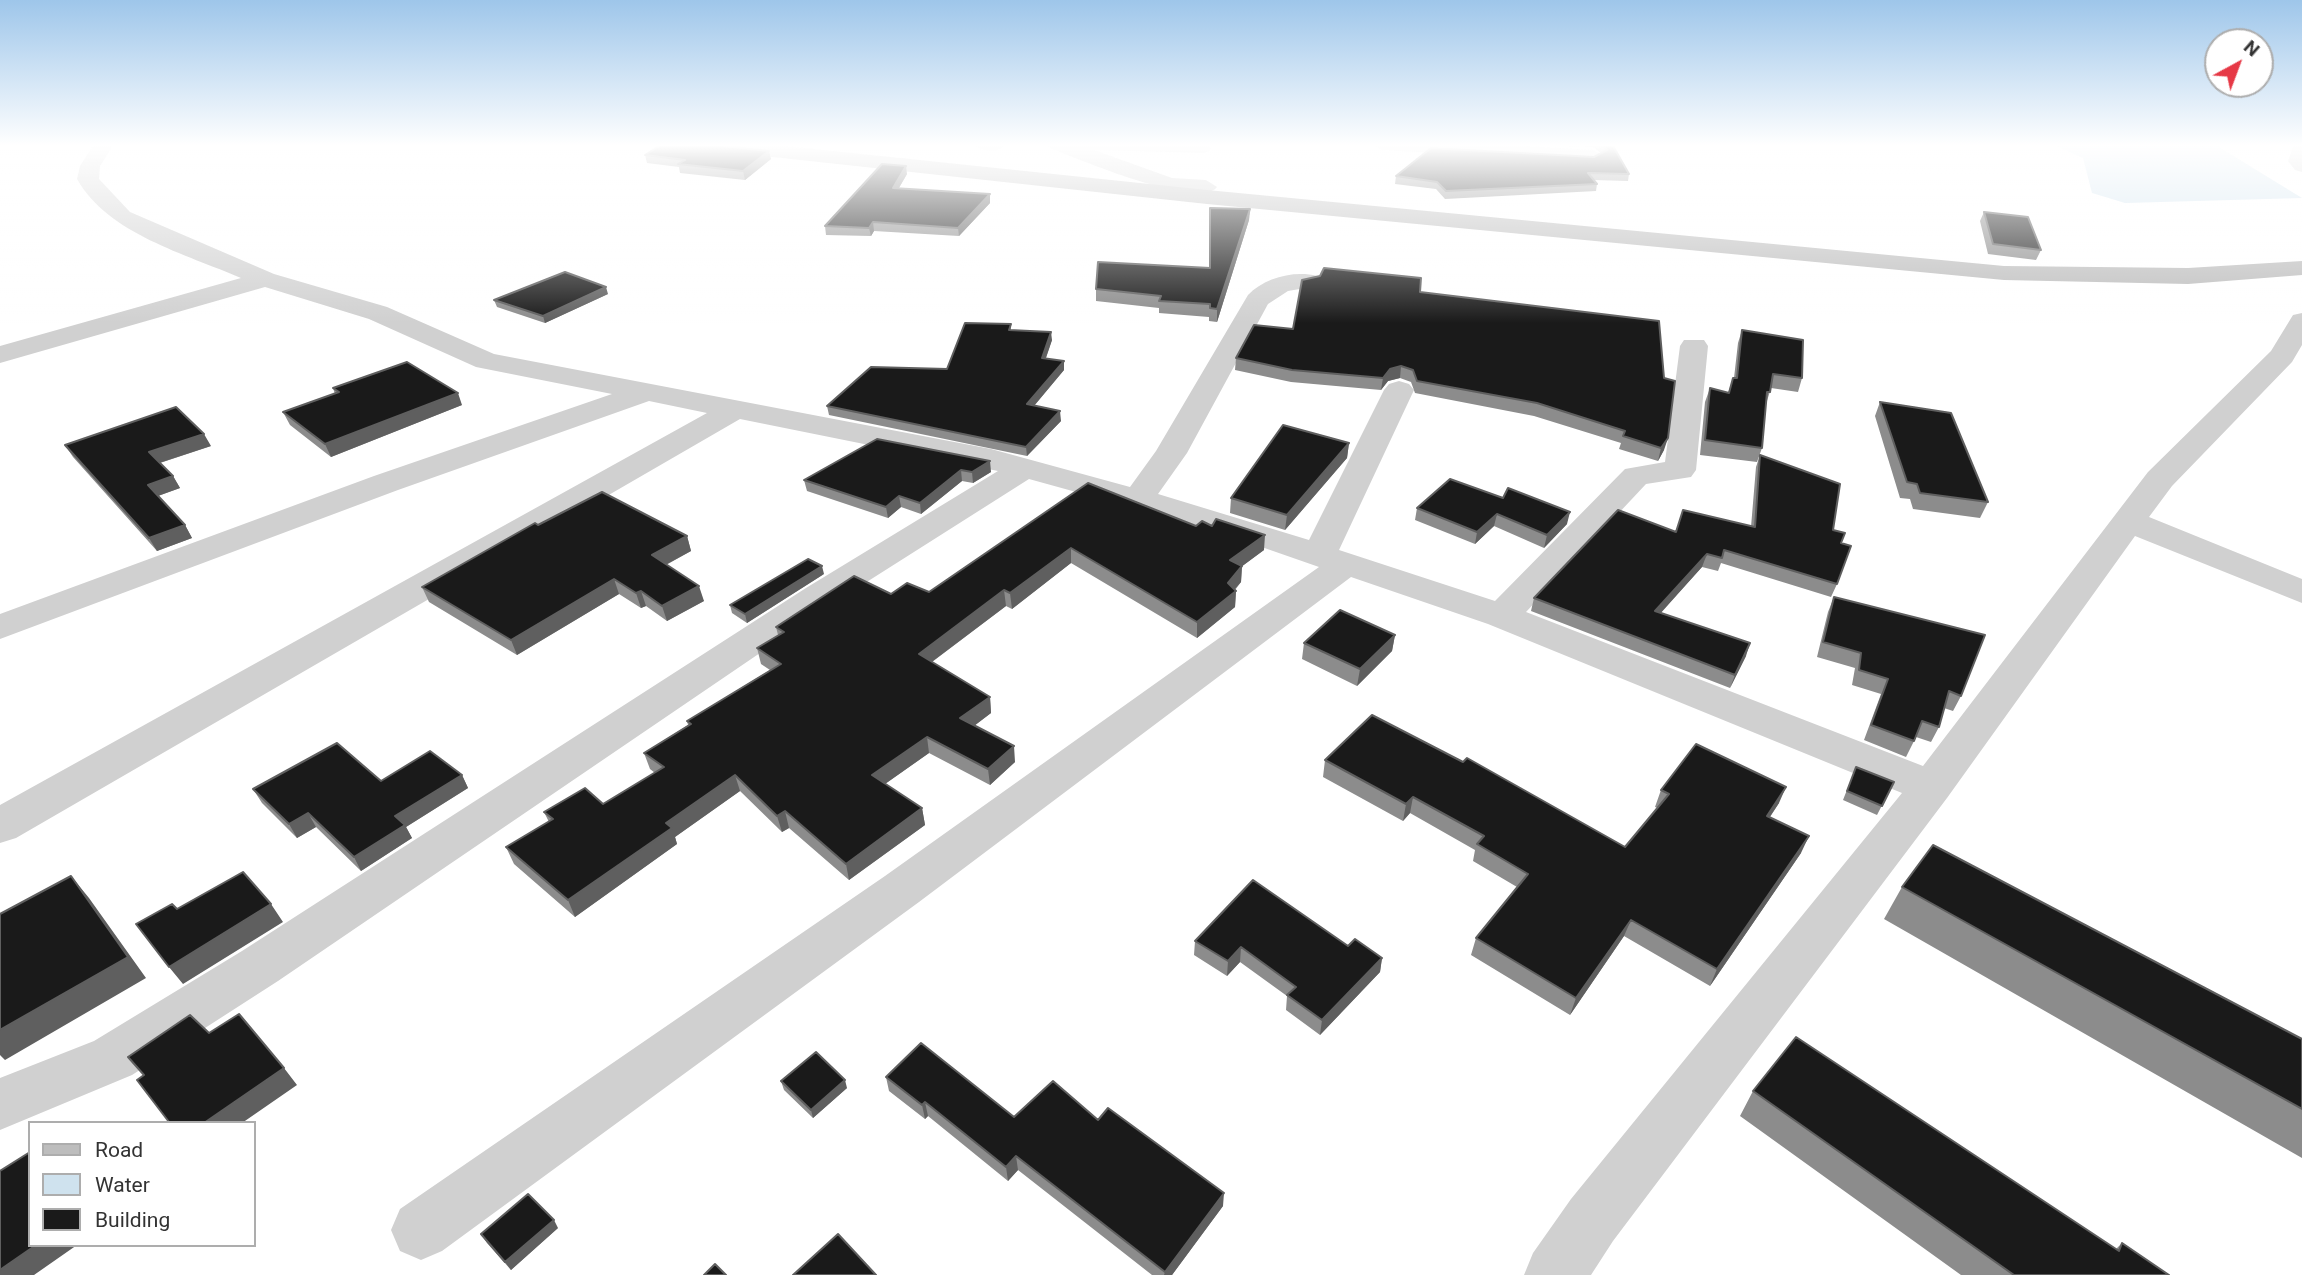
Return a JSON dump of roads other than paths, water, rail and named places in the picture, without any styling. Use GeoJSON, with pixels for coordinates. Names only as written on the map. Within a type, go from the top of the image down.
{"type":"FeatureCollection","features":[{"type":"Feature","properties":{"kind":"street"},"geometry":{"type":"LineString","coordinates":[[108,204],[122,217],[265,279],[378,313],[486,361],[873,434],[1025,468],[1222,522],[1500,616],[1931,787]]}},
{"type":"Feature","properties":{"kind":"street"},"geometry":{"type":"LineString","coordinates":[[1319,204],[2004,273],[2188,276],[2302,268]]}},
{"type":"Feature","properties":{"kind":"street"},"geometry":{"type":"LineString","coordinates":[[0,355],[265,279]]}},
{"type":"Feature","properties":{"kind":"street"},"geometry":{"type":"LineString","coordinates":[[1138,499],[1171,453],[1257,301],[1266,290],[1280,284],[1308,281]]}},
{"type":"Feature","properties":{"kind":"street"},"geometry":{"type":"LineString","coordinates":[[1555,1275],[1591,1220],[1931,787],[2161,479],[2282,356],[2302,321]]}},
{"type":"Feature","properties":{"kind":"street"},"geometry":{"type":"LineString","coordinates":[[1500,616],[1548,571],[1636,476],[1680,470],[1694,346]]}},
{"type":"Feature","properties":{"kind":"street"},"geometry":{"type":"LineString","coordinates":[[421,1230],[902,890],[1332,559],[1399,390]]}},
{"type":"Feature","properties":{"kind":"street"},"geometry":{"type":"LineString","coordinates":[[0,627],[386,483],[649,391]]}},
{"type":"Feature","properties":{"kind":"street"},"geometry":{"type":"LineString","coordinates":[[0,826],[736,409]]}},
{"type":"Feature","properties":{"kind":"street"},"geometry":{"type":"LineString","coordinates":[[0,1104],[113,1058],[260,965],[819,596],[1025,468]]}},
{"type":"Feature","properties":{"kind":"street"},"geometry":{"type":"LineString","coordinates":[[2130,522],[2302,592]]}}]}
